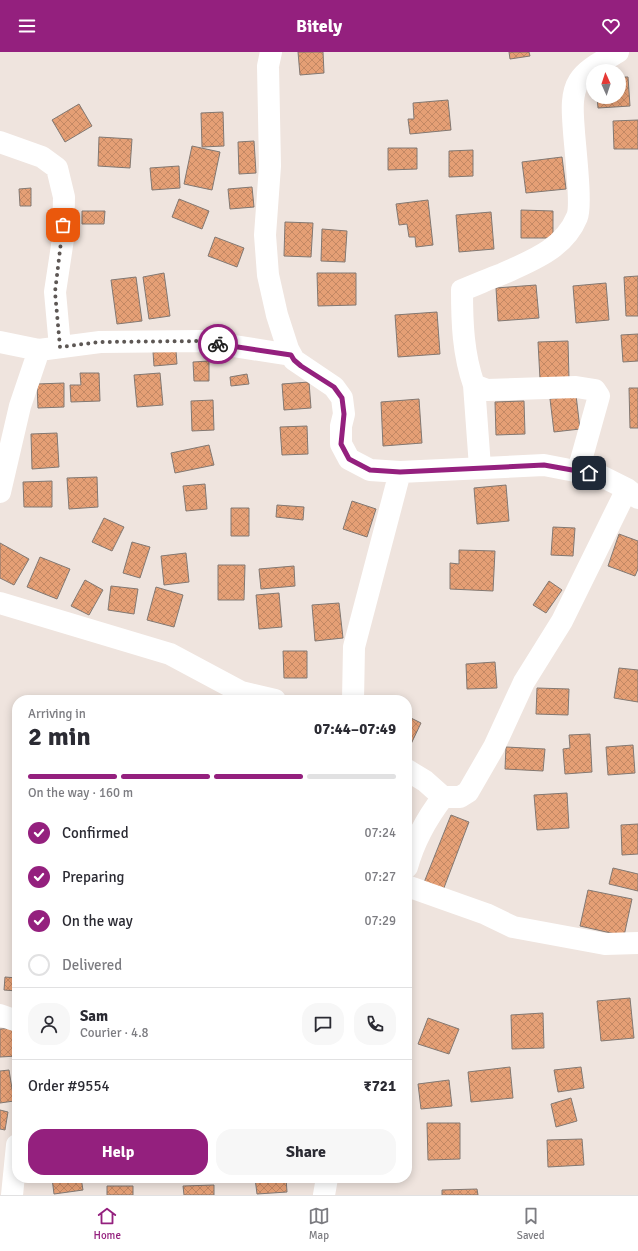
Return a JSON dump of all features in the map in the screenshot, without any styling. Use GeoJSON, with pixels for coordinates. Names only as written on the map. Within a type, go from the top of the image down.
{"type":"FeatureCollection","features":[{"type":"Feature","properties":{"kind":"street"},"geometry":{"type":"LineString","coordinates":[[271,52],[268,66],[270,166],[265,235],[268,275],[275,308],[294,360],[334,387],[342,398],[344,414],[341,444],[349,459],[370,470],[400,472],[544,465],[601,476],[632,494],[562,621],[524,682],[494,747],[468,792],[460,797],[443,797],[425,780],[412,773]]}},
{"type":"Feature","properties":{"kind":"street"},"geometry":{"type":"LineString","coordinates":[[480,467],[474,384],[468,369],[462,290],[483,283],[534,260],[549,251],[564,237],[578,216],[573,103],[575,90],[594,58],[618,52]]}},
{"type":"Feature","properties":{"kind":"street"},"geometry":{"type":"LineString","coordinates":[[0,142],[42,157],[57,168],[64,197],[63,239],[55,292],[50,349],[20,406],[0,492]]}},
{"type":"Feature","properties":{"kind":"street"},"geometry":{"type":"LineString","coordinates":[[0,342],[50,349],[100,342],[202,341],[291,355]]}},
{"type":"Feature","properties":{"kind":"street"},"geometry":{"type":"LineString","coordinates":[[474,384],[487,390],[576,387],[595,390],[599,396],[578,471]]}},
{"type":"Feature","properties":{"kind":"street"},"geometry":{"type":"LineString","coordinates":[[353,695],[354,647],[400,472]]}},
{"type":"Feature","properties":{"kind":"street"},"geometry":{"type":"LineString","coordinates":[[0,603],[170,654],[241,692],[254,695]]}},
{"type":"Feature","properties":{"kind":"street"},"geometry":{"type":"LineString","coordinates":[[412,853],[418,836],[431,813],[443,797]]}},
{"type":"Feature","properties":{"kind":"street"},"geometry":{"type":"LineString","coordinates":[[412,888],[486,914],[513,927],[605,944],[638,943]]}},
{"type":"Feature","properties":{"kind":"street"},"geometry":{"type":"LineString","coordinates":[[0,1015],[12,1019]]}},
{"type":"Feature","properties":{"kind":"street"},"geometry":{"type":"LineString","coordinates":[[12,1195],[13,1183]]}},
{"type":"Feature","properties":{"kind":"street"},"geometry":{"type":"LineString","coordinates":[[324,1195],[326,1183]]}},
{"type":"Feature","properties":{"kind":"building"},"geometry":{"type":"Polygon","coordinates":[[[298,52],[323,52],[324,73],[300,75],[298,52]]]}},
{"type":"Feature","properties":{"kind":"building"},"geometry":{"type":"Polygon","coordinates":[[[509,52],[529,52],[530,56],[510,59],[509,52]]]}},
{"type":"Feature","properties":{"kind":"building"},"geometry":{"type":"Polygon","coordinates":[[[626,77],[628,77],[630,106],[598,108],[598,104],[626,104],[626,77]]]}},
{"type":"Feature","properties":{"kind":"building"},"geometry":{"type":"Polygon","coordinates":[[[448,100],[451,130],[410,134],[408,119],[414,119],[413,103],[448,100]]]}},
{"type":"Feature","properties":{"kind":"building"},"geometry":{"type":"Polygon","coordinates":[[[79,104],[92,126],[65,142],[52,120],[79,104]]]}},
{"type":"Feature","properties":{"kind":"building"},"geometry":{"type":"Polygon","coordinates":[[[223,112],[224,146],[202,147],[201,113],[223,112]]]}},
{"type":"Feature","properties":{"kind":"building"},"geometry":{"type":"Polygon","coordinates":[[[638,120],[638,149],[614,149],[613,121],[638,120]]]}},
{"type":"Feature","properties":{"kind":"building"},"geometry":{"type":"Polygon","coordinates":[[[99,137],[132,139],[130,168],[98,166],[99,137]]]}},
{"type":"Feature","properties":{"kind":"building"},"geometry":{"type":"Polygon","coordinates":[[[254,141],[256,173],[239,174],[238,142],[254,141]]]}},
{"type":"Feature","properties":{"kind":"building"},"geometry":{"type":"Polygon","coordinates":[[[192,146],[220,152],[212,190],[184,184],[192,146]]]}},
{"type":"Feature","properties":{"kind":"building"},"geometry":{"type":"Polygon","coordinates":[[[388,148],[417,148],[417,169],[388,170],[388,148]]]}},
{"type":"Feature","properties":{"kind":"building"},"geometry":{"type":"Polygon","coordinates":[[[473,150],[473,176],[449,177],[449,151],[473,150]]]}},
{"type":"Feature","properties":{"kind":"building"},"geometry":{"type":"Polygon","coordinates":[[[562,157],[566,189],[526,193],[522,162],[562,157]]]}},
{"type":"Feature","properties":{"kind":"building"},"geometry":{"type":"Polygon","coordinates":[[[179,166],[180,188],[152,190],[150,168],[179,166]]]}},
{"type":"Feature","properties":{"kind":"building"},"geometry":{"type":"Polygon","coordinates":[[[252,187],[254,207],[230,209],[228,189],[252,187]]]}},
{"type":"Feature","properties":{"kind":"building"},"geometry":{"type":"Polygon","coordinates":[[[31,188],[31,206],[20,206],[19,189],[31,188]]]}},
{"type":"Feature","properties":{"kind":"building"},"geometry":{"type":"Polygon","coordinates":[[[179,199],[209,211],[202,229],[172,217],[179,199]]]}},
{"type":"Feature","properties":{"kind":"building"},"geometry":{"type":"Polygon","coordinates":[[[428,200],[433,245],[416,247],[415,237],[409,237],[407,224],[399,225],[396,204],[428,200]]]}},
{"type":"Feature","properties":{"kind":"building"},"geometry":{"type":"Polygon","coordinates":[[[521,210],[553,211],[553,238],[521,238],[521,210]]]}},
{"type":"Feature","properties":{"kind":"building"},"geometry":{"type":"Polygon","coordinates":[[[82,211],[105,211],[104,224],[82,224],[82,211]]]}},
{"type":"Feature","properties":{"kind":"building"},"geometry":{"type":"Polygon","coordinates":[[[491,212],[494,249],[459,252],[456,215],[491,212]]]}},
{"type":"Feature","properties":{"kind":"building"},"geometry":{"type":"Polygon","coordinates":[[[285,222],[313,223],[311,257],[284,256],[285,222]]]}},
{"type":"Feature","properties":{"kind":"building"},"geometry":{"type":"Polygon","coordinates":[[[322,229],[347,231],[345,262],[321,261],[322,229]]]}},
{"type":"Feature","properties":{"kind":"building"},"geometry":{"type":"Polygon","coordinates":[[[215,237],[244,248],[237,267],[208,256],[215,237]]]}},
{"type":"Feature","properties":{"kind":"building"},"geometry":{"type":"Polygon","coordinates":[[[164,273],[170,316],[149,319],[143,277],[164,273]]]}},
{"type":"Feature","properties":{"kind":"building"},"geometry":{"type":"Polygon","coordinates":[[[317,273],[356,273],[356,305],[318,306],[317,273]]]}},
{"type":"Feature","properties":{"kind":"building"},"geometry":{"type":"Polygon","coordinates":[[[638,276],[638,316],[626,316],[624,277],[638,276]]]}},
{"type":"Feature","properties":{"kind":"building"},"geometry":{"type":"Polygon","coordinates":[[[136,277],[142,321],[117,324],[111,280],[136,277]]]}},
{"type":"Feature","properties":{"kind":"building"},"geometry":{"type":"Polygon","coordinates":[[[606,283],[609,320],[576,323],[573,286],[606,283]]]}},
{"type":"Feature","properties":{"kind":"building"},"geometry":{"type":"Polygon","coordinates":[[[536,285],[539,318],[498,321],[496,288],[536,285]]]}},
{"type":"Feature","properties":{"kind":"building"},"geometry":{"type":"Polygon","coordinates":[[[437,312],[440,354],[398,357],[395,315],[437,312]]]}},
{"type":"Feature","properties":{"kind":"building"},"geometry":{"type":"Polygon","coordinates":[[[638,334],[638,361],[623,362],[621,335],[638,334]]]}},
{"type":"Feature","properties":{"kind":"building"},"geometry":{"type":"Polygon","coordinates":[[[568,341],[569,379],[540,379],[538,342],[568,341]]]}},
{"type":"Feature","properties":{"kind":"building"},"geometry":{"type":"Polygon","coordinates":[[[176,351],[177,364],[154,366],[153,352],[176,351]]]}},
{"type":"Feature","properties":{"kind":"building"},"geometry":{"type":"Polygon","coordinates":[[[209,361],[209,381],[194,381],[193,362],[209,361]]]}},
{"type":"Feature","properties":{"kind":"building"},"geometry":{"type":"Polygon","coordinates":[[[80,373],[99,373],[100,401],[71,402],[70,385],[81,385],[80,373]]]}},
{"type":"Feature","properties":{"kind":"building"},"geometry":{"type":"Polygon","coordinates":[[[160,373],[163,405],[137,407],[134,375],[160,373]]]}},
{"type":"Feature","properties":{"kind":"building"},"geometry":{"type":"Polygon","coordinates":[[[247,374],[249,384],[231,386],[230,377],[247,374]]]}},
{"type":"Feature","properties":{"kind":"building"},"geometry":{"type":"Polygon","coordinates":[[[309,382],[311,408],[284,410],[282,384],[309,382]]]}},
{"type":"Feature","properties":{"kind":"building"},"geometry":{"type":"Polygon","coordinates":[[[64,383],[64,407],[38,408],[37,384],[64,383]]]}},
{"type":"Feature","properties":{"kind":"building"},"geometry":{"type":"Polygon","coordinates":[[[629,388],[638,388],[638,428],[630,428],[629,388]]]}},
{"type":"Feature","properties":{"kind":"building"},"geometry":{"type":"Polygon","coordinates":[[[576,395],[580,429],[554,432],[550,399],[576,395]]]}},
{"type":"Feature","properties":{"kind":"building"},"geometry":{"type":"Polygon","coordinates":[[[419,399],[422,443],[383,446],[381,402],[419,399]]]}},
{"type":"Feature","properties":{"kind":"building"},"geometry":{"type":"Polygon","coordinates":[[[213,400],[214,430],[192,431],[191,401],[213,400]]]}},
{"type":"Feature","properties":{"kind":"building"},"geometry":{"type":"Polygon","coordinates":[[[524,401],[525,434],[496,435],[495,402],[524,401]]]}},
{"type":"Feature","properties":{"kind":"building"},"geometry":{"type":"Polygon","coordinates":[[[307,426],[308,454],[282,455],[280,427],[307,426]]]}},
{"type":"Feature","properties":{"kind":"building"},"geometry":{"type":"Polygon","coordinates":[[[57,433],[59,467],[32,469],[31,434],[57,433]]]}},
{"type":"Feature","properties":{"kind":"building"},"geometry":{"type":"Polygon","coordinates":[[[209,445],[214,465],[175,473],[171,453],[209,445]]]}},
{"type":"Feature","properties":{"kind":"building"},"geometry":{"type":"Polygon","coordinates":[[[97,477],[98,507],[69,509],[67,478],[97,477]]]}},
{"type":"Feature","properties":{"kind":"building"},"geometry":{"type":"Polygon","coordinates":[[[52,481],[52,507],[24,507],[23,482],[52,481]]]}},
{"type":"Feature","properties":{"kind":"building"},"geometry":{"type":"Polygon","coordinates":[[[205,484],[207,509],[186,511],[183,486],[205,484]]]}},
{"type":"Feature","properties":{"kind":"building"},"geometry":{"type":"Polygon","coordinates":[[[506,485],[509,521],[477,524],[474,488],[506,485]]]}},
{"type":"Feature","properties":{"kind":"building"},"geometry":{"type":"Polygon","coordinates":[[[352,501],[376,509],[367,537],[343,529],[352,501]]]}},
{"type":"Feature","properties":{"kind":"building"},"geometry":{"type":"Polygon","coordinates":[[[277,505],[304,507],[303,520],[276,517],[277,505]]]}},
{"type":"Feature","properties":{"kind":"building"},"geometry":{"type":"Polygon","coordinates":[[[231,508],[249,508],[249,536],[231,536],[231,508]]]}},
{"type":"Feature","properties":{"kind":"building"},"geometry":{"type":"Polygon","coordinates":[[[104,518],[124,527],[112,551],[92,542],[104,518]]]}},
{"type":"Feature","properties":{"kind":"building"},"geometry":{"type":"Polygon","coordinates":[[[553,527],[575,528],[573,556],[551,555],[553,527]]]}},
{"type":"Feature","properties":{"kind":"building"},"geometry":{"type":"Polygon","coordinates":[[[619,534],[638,541],[638,569],[635,576],[608,566],[619,534]]]}},
{"type":"Feature","properties":{"kind":"building"},"geometry":{"type":"Polygon","coordinates":[[[132,542],[150,547],[140,578],[123,573],[132,542]]]}},
{"type":"Feature","properties":{"kind":"building"},"geometry":{"type":"Polygon","coordinates":[[[0,543],[29,559],[14,585],[0,578],[0,543]]]}},
{"type":"Feature","properties":{"kind":"building"},"geometry":{"type":"Polygon","coordinates":[[[459,550],[495,551],[493,591],[450,589],[450,563],[459,564],[459,550]]]}},
{"type":"Feature","properties":{"kind":"building"},"geometry":{"type":"Polygon","coordinates":[[[186,553],[189,582],[164,585],[161,556],[186,553]]]}},
{"type":"Feature","properties":{"kind":"building"},"geometry":{"type":"Polygon","coordinates":[[[40,557],[70,569],[57,599],[27,587],[40,557]]]}},
{"type":"Feature","properties":{"kind":"building"},"geometry":{"type":"Polygon","coordinates":[[[218,565],[245,565],[244,600],[218,600],[218,565]]]}},
{"type":"Feature","properties":{"kind":"building"},"geometry":{"type":"Polygon","coordinates":[[[294,566],[295,586],[261,589],[259,569],[294,566]]]}},
{"type":"Feature","properties":{"kind":"building"},"geometry":{"type":"Polygon","coordinates":[[[85,580],[103,590],[89,615],[71,606],[85,580]]]}},
{"type":"Feature","properties":{"kind":"building"},"geometry":{"type":"Polygon","coordinates":[[[549,581],[562,590],[546,613],[533,605],[549,581]]]}},
{"type":"Feature","properties":{"kind":"building"},"geometry":{"type":"Polygon","coordinates":[[[111,586],[138,589],[134,614],[108,610],[111,586]]]}},
{"type":"Feature","properties":{"kind":"building"},"geometry":{"type":"Polygon","coordinates":[[[156,587],[183,595],[174,627],[147,620],[156,587]]]}},
{"type":"Feature","properties":{"kind":"building"},"geometry":{"type":"Polygon","coordinates":[[[279,593],[282,627],[259,629],[256,595],[279,593]]]}},
{"type":"Feature","properties":{"kind":"building"},"geometry":{"type":"Polygon","coordinates":[[[339,603],[343,638],[315,641],[312,605],[339,603]]]}},
{"type":"Feature","properties":{"kind":"building"},"geometry":{"type":"Polygon","coordinates":[[[283,651],[307,651],[307,678],[284,678],[283,651]]]}},
{"type":"Feature","properties":{"kind":"building"},"geometry":{"type":"Polygon","coordinates":[[[495,662],[497,688],[467,689],[466,664],[495,662]]]}},
{"type":"Feature","properties":{"kind":"building"},"geometry":{"type":"Polygon","coordinates":[[[619,668],[638,670],[638,702],[614,698],[619,668]]]}},
{"type":"Feature","properties":{"kind":"building"},"geometry":{"type":"Polygon","coordinates":[[[537,688],[569,689],[568,715],[536,714],[537,688]]]}},
{"type":"Feature","properties":{"kind":"building"},"geometry":{"type":"Polygon","coordinates":[[[412,718],[421,723],[412,742],[412,718]]]}},
{"type":"Feature","properties":{"kind":"building"},"geometry":{"type":"Polygon","coordinates":[[[590,734],[592,772],[565,774],[563,749],[570,748],[569,735],[590,734]]]}},
{"type":"Feature","properties":{"kind":"building"},"geometry":{"type":"Polygon","coordinates":[[[633,745],[635,773],[608,775],[606,747],[633,745]]]}},
{"type":"Feature","properties":{"kind":"building"},"geometry":{"type":"Polygon","coordinates":[[[506,747],[545,749],[543,771],[505,769],[506,747]]]}},
{"type":"Feature","properties":{"kind":"building"},"geometry":{"type":"Polygon","coordinates":[[[567,793],[569,828],[537,830],[534,795],[567,793]]]}},
{"type":"Feature","properties":{"kind":"building"},"geometry":{"type":"Polygon","coordinates":[[[451,815],[469,822],[442,893],[423,885],[451,815]]]}},
{"type":"Feature","properties":{"kind":"building"},"geometry":{"type":"Polygon","coordinates":[[[638,824],[638,854],[622,855],[621,825],[638,824]]]}},
{"type":"Feature","properties":{"kind":"building"},"geometry":{"type":"Polygon","coordinates":[[[613,868],[638,874],[638,891],[609,884],[613,868]]]}},
{"type":"Feature","properties":{"kind":"building"},"geometry":{"type":"Polygon","coordinates":[[[588,890],[632,899],[624,936],[580,926],[588,890]]]}},
{"type":"Feature","properties":{"kind":"building"},"geometry":{"type":"Polygon","coordinates":[[[5,977],[12,978],[12,991],[4,990],[5,977]]]}},
{"type":"Feature","properties":{"kind":"building"},"geometry":{"type":"Polygon","coordinates":[[[630,998],[634,1038],[601,1041],[597,1001],[630,998]]]}},
{"type":"Feature","properties":{"kind":"building"},"geometry":{"type":"Polygon","coordinates":[[[543,1013],[544,1048],[512,1049],[511,1015],[543,1013]]]}},
{"type":"Feature","properties":{"kind":"building"},"geometry":{"type":"Polygon","coordinates":[[[428,1018],[459,1029],[449,1054],[418,1044],[428,1018]]]}},
{"type":"Feature","properties":{"kind":"building"},"geometry":{"type":"Polygon","coordinates":[[[12,1028],[12,1056],[0,1057],[0,1029],[12,1028]]]}},
{"type":"Feature","properties":{"kind":"building"},"geometry":{"type":"Polygon","coordinates":[[[510,1067],[513,1098],[471,1102],[468,1072],[510,1067]]]}},
{"type":"Feature","properties":{"kind":"building"},"geometry":{"type":"Polygon","coordinates":[[[581,1067],[584,1088],[558,1092],[554,1070],[581,1067]]]}},
{"type":"Feature","properties":{"kind":"building"},"geometry":{"type":"Polygon","coordinates":[[[9,1070],[12,1089],[12,1101],[0,1103],[0,1071],[9,1070]]]}},
{"type":"Feature","properties":{"kind":"building"},"geometry":{"type":"Polygon","coordinates":[[[449,1080],[452,1106],[421,1109],[418,1084],[449,1080]]]}},
{"type":"Feature","properties":{"kind":"building"},"geometry":{"type":"Polygon","coordinates":[[[571,1098],[577,1121],[556,1127],[551,1104],[571,1098]]]}},
{"type":"Feature","properties":{"kind":"building"},"geometry":{"type":"Polygon","coordinates":[[[0,1110],[8,1112],[5,1130],[0,1129],[0,1110]]]}},
{"type":"Feature","properties":{"kind":"building"},"geometry":{"type":"Polygon","coordinates":[[[427,1123],[460,1123],[460,1159],[428,1160],[427,1123]]]}},
{"type":"Feature","properties":{"kind":"building"},"geometry":{"type":"Polygon","coordinates":[[[582,1139],[584,1165],[548,1167],[547,1140],[582,1139]]]}},
{"type":"Feature","properties":{"kind":"building"},"geometry":{"type":"Polygon","coordinates":[[[53,1183],[82,1183],[83,1190],[54,1194],[53,1183]]]}},
{"type":"Feature","properties":{"kind":"building"},"geometry":{"type":"Polygon","coordinates":[[[256,1183],[286,1183],[287,1192],[257,1194],[256,1183]]]}},
{"type":"Feature","properties":{"kind":"building"},"geometry":{"type":"Polygon","coordinates":[[[214,1185],[214,1195],[184,1195],[183,1186],[214,1185]]]}},
{"type":"Feature","properties":{"kind":"building"},"geometry":{"type":"Polygon","coordinates":[[[107,1186],[133,1186],[133,1195],[107,1195],[107,1186]]]}},
{"type":"Feature","properties":{"kind":"building"},"geometry":{"type":"Polygon","coordinates":[[[477,1189],[478,1195],[442,1195],[442,1190],[477,1189]]]}},
{"type":"Feature","properties":{"kind":"way so far"},"geometry":{"type":"LineString","coordinates":[[63,225],[63,239],[55,292],[60,347],[100,342],[202,341],[218,344]]}},
{"type":"Feature","properties":{"kind":"route"},"geometry":{"type":"LineString","coordinates":[[218,344],[291,355],[301,366],[319,376],[334,387],[342,398],[344,414],[341,426],[341,444],[349,459],[370,470],[400,472],[544,465],[589,473]]}}]}
